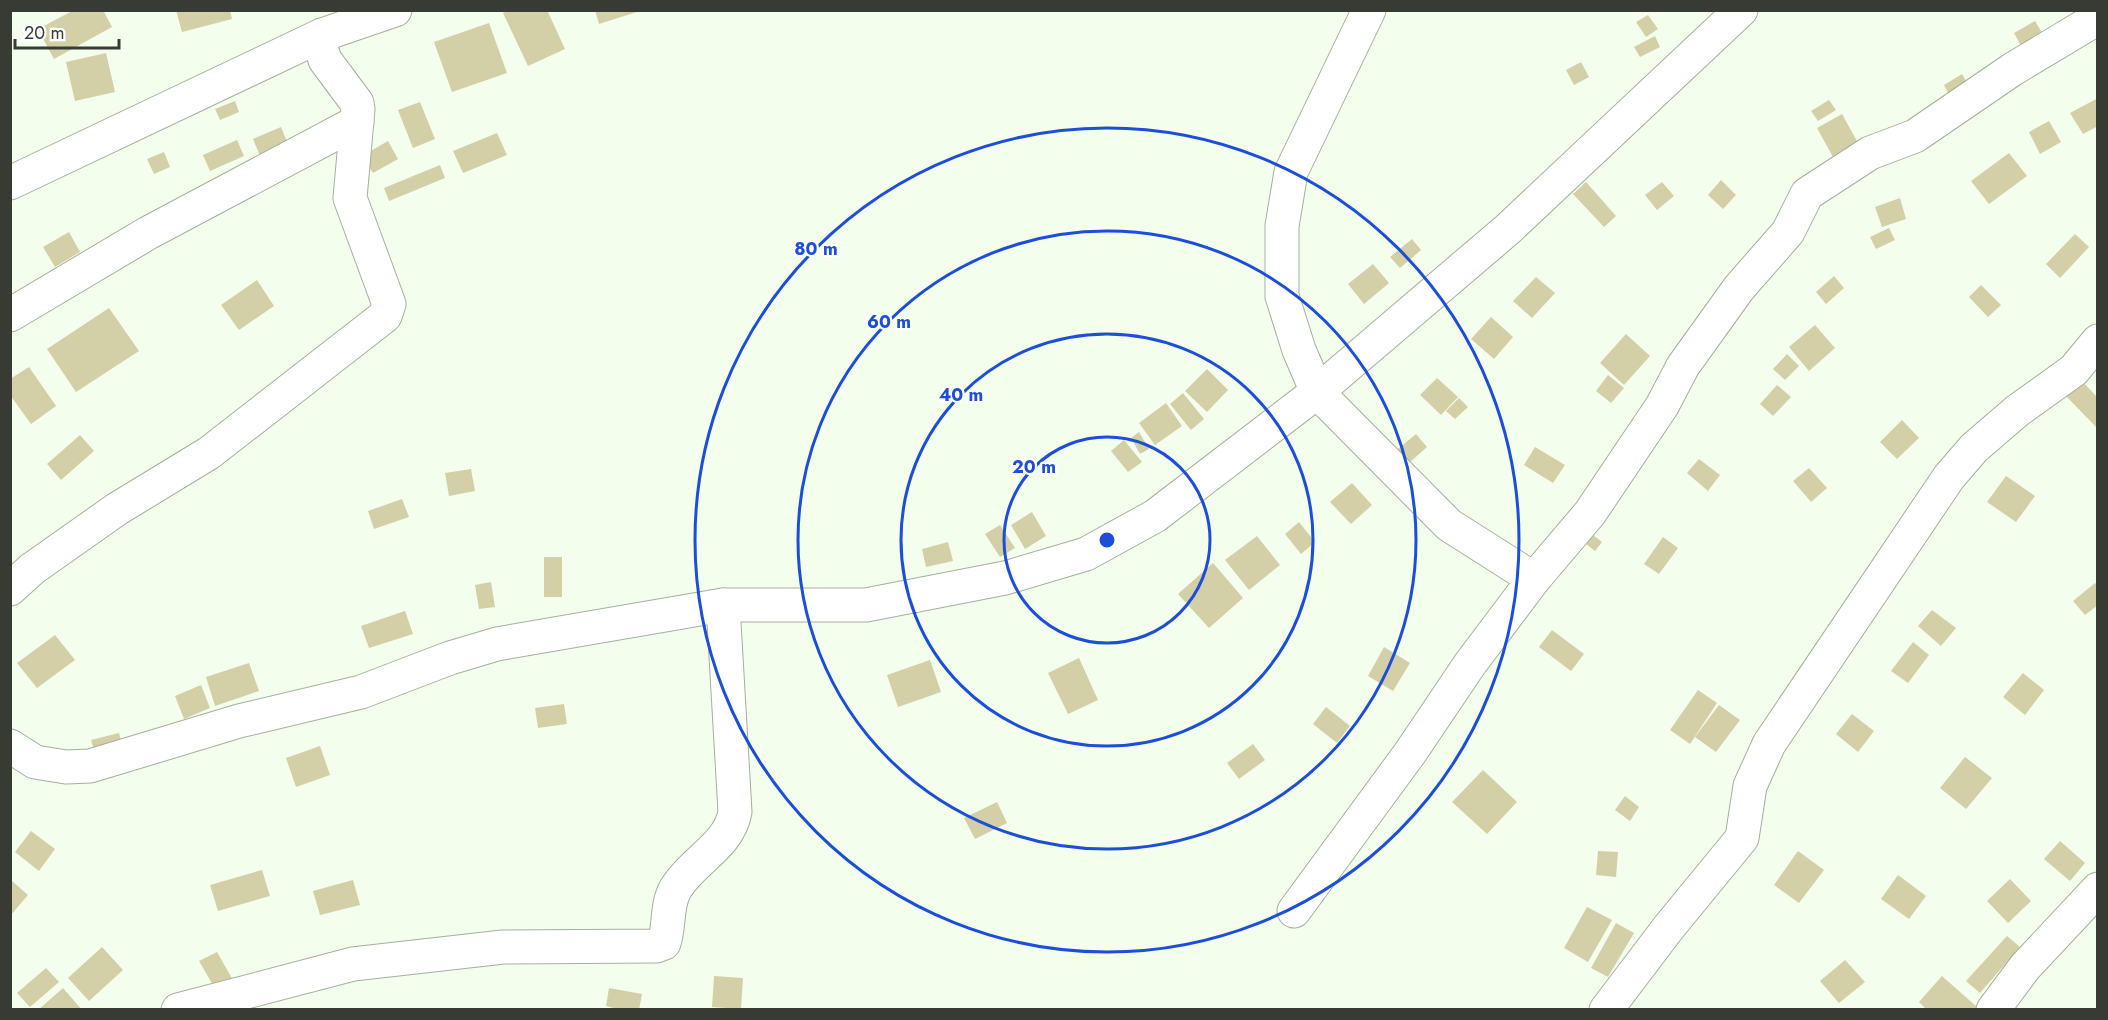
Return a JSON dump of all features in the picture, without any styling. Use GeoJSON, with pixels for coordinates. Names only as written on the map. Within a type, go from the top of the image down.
{"type":"FeatureCollection","features":[{"type":"Feature","properties":{"kind":"street"},"geometry":{"type":"LineString","coordinates":[[10,183],[322,35],[395,10]]}},
{"type":"Feature","properties":{"kind":"street"},"geometry":{"type":"LineString","coordinates":[[1369,10],[1292,172],[1282,226],[1282,296],[1299,350],[1317,392],[1449,525],[1534,579]]}},
{"type":"Feature","properties":{"kind":"street"},"geometry":{"type":"LineString","coordinates":[[10,746],[35,762],[66,767],[90,766],[239,721],[361,692],[450,658],[497,644],[723,604],[866,604],[1005,578],[1086,554],[1155,516],[1317,392],[1508,230],[1741,10]]}},
{"type":"Feature","properties":{"kind":"street"},"geometry":{"type":"LineString","coordinates":[[1294,911],[1410,753],[1470,664],[1534,579],[1590,513],[1662,406],[1683,366],[1739,288],[1788,232],[1807,194],[1870,153],[1915,136],[2013,69],[2097,18]]}},
{"type":"Feature","properties":{"kind":"street"},"geometry":{"type":"LineString","coordinates":[[10,589],[32,569],[117,509],[208,453],[385,316],[389,304],[350,198],[357,103],[325,60],[321,46],[322,35]]}},
{"type":"Feature","properties":{"kind":"street"},"geometry":{"type":"LineString","coordinates":[[10,315],[148,234],[357,122]]}},
{"type":"Feature","properties":{"kind":"street"},"geometry":{"type":"LineString","coordinates":[[1605,1010],[1742,838],[1750,786],[1768,744],[1949,477],[1974,448],[2017,411],[2074,370],[2097,342]]}},
{"type":"Feature","properties":{"kind":"street"},"geometry":{"type":"LineString","coordinates":[[178,1010],[353,964],[503,947],[656,946],[664,942],[671,898],[677,887],[733,825],[735,812],[723,604]]}},
{"type":"Feature","properties":{"kind":"street"},"geometry":{"type":"LineString","coordinates":[[1993,1010],[2025,967],[2097,889]]}},
{"type":"Feature","properties":{"kind":"building"},"geometry":{"type":"Polygon","coordinates":[[[74,10],[103,10],[112,27],[54,59],[38,29],[74,10]]]}},
{"type":"Feature","properties":{"kind":"building"},"geometry":{"type":"Polygon","coordinates":[[[176,10],[230,10],[232,19],[182,32],[176,10]]]}},
{"type":"Feature","properties":{"kind":"building"},"geometry":{"type":"Polygon","coordinates":[[[508,10],[547,10],[565,49],[528,66],[503,13],[508,10]]]}},
{"type":"Feature","properties":{"kind":"building"},"geometry":{"type":"Polygon","coordinates":[[[595,10],[640,10],[640,11],[599,24],[595,10]]]}},
{"type":"Feature","properties":{"kind":"building"},"geometry":{"type":"Polygon","coordinates":[[[1648,15],[1658,29],[1646,37],[1636,22],[1648,15]]]}},
{"type":"Feature","properties":{"kind":"building"},"geometry":{"type":"Polygon","coordinates":[[[2035,21],[2047,41],[2025,53],[2014,33],[2035,21]]]}},
{"type":"Feature","properties":{"kind":"building"},"geometry":{"type":"Polygon","coordinates":[[[489,23],[507,73],[452,92],[434,42],[489,23]]]}},
{"type":"Feature","properties":{"kind":"building"},"geometry":{"type":"Polygon","coordinates":[[[1655,36],[1660,47],[1640,57],[1634,47],[1655,36]]]}},
{"type":"Feature","properties":{"kind":"building"},"geometry":{"type":"Polygon","coordinates":[[[106,53],[115,92],[75,101],[66,62],[106,53]]]}},
{"type":"Feature","properties":{"kind":"building"},"geometry":{"type":"Polygon","coordinates":[[[1581,62],[1589,77],[1574,85],[1566,70],[1581,62]]]}},
{"type":"Feature","properties":{"kind":"building"},"geometry":{"type":"Polygon","coordinates":[[[1962,74],[1969,86],[1950,97],[1944,85],[1962,74]]]}},
{"type":"Feature","properties":{"kind":"building"},"geometry":{"type":"Polygon","coordinates":[[[2098,98],[2098,126],[2083,134],[2070,113],[2098,98]]]}},
{"type":"Feature","properties":{"kind":"building"},"geometry":{"type":"Polygon","coordinates":[[[1829,100],[1836,110],[1818,121],[1811,111],[1829,100]]]}},
{"type":"Feature","properties":{"kind":"building"},"geometry":{"type":"Polygon","coordinates":[[[235,101],[239,112],[220,120],[215,109],[235,101]]]}},
{"type":"Feature","properties":{"kind":"building"},"geometry":{"type":"Polygon","coordinates":[[[420,102],[435,139],[413,148],[398,110],[420,102]]]}},
{"type":"Feature","properties":{"kind":"building"},"geometry":{"type":"Polygon","coordinates":[[[1842,114],[1858,143],[1833,157],[1817,128],[1842,114]]]}},
{"type":"Feature","properties":{"kind":"building"},"geometry":{"type":"Polygon","coordinates":[[[2049,121],[2061,142],[2040,154],[2029,132],[2049,121]]]}},
{"type":"Feature","properties":{"kind":"building"},"geometry":{"type":"Polygon","coordinates":[[[281,127],[291,151],[263,163],[253,139],[281,127]]]}},
{"type":"Feature","properties":{"kind":"building"},"geometry":{"type":"Polygon","coordinates":[[[497,133],[507,155],[463,173],[453,151],[497,133]]]}},
{"type":"Feature","properties":{"kind":"building"},"geometry":{"type":"Polygon","coordinates":[[[237,140],[244,156],[210,171],[203,155],[237,140]]]}},
{"type":"Feature","properties":{"kind":"building"},"geometry":{"type":"Polygon","coordinates":[[[388,141],[398,159],[373,173],[362,156],[388,141]]]}},
{"type":"Feature","properties":{"kind":"building"},"geometry":{"type":"Polygon","coordinates":[[[164,152],[170,167],[154,174],[147,159],[164,152]]]}},
{"type":"Feature","properties":{"kind":"building"},"geometry":{"type":"Polygon","coordinates":[[[2009,153],[2027,176],[1989,204],[1971,181],[2009,153]]]}},
{"type":"Feature","properties":{"kind":"building"},"geometry":{"type":"Polygon","coordinates":[[[440,165],[445,178],[389,201],[384,188],[440,165]]]}},
{"type":"Feature","properties":{"kind":"building"},"geometry":{"type":"Polygon","coordinates":[[[1721,180],[1736,195],[1723,209],[1708,195],[1721,180]]]}},
{"type":"Feature","properties":{"kind":"building"},"geometry":{"type":"Polygon","coordinates":[[[1586,182],[1616,216],[1604,227],[1573,194],[1586,182]]]}},
{"type":"Feature","properties":{"kind":"building"},"geometry":{"type":"Polygon","coordinates":[[[1662,182],[1674,196],[1657,210],[1645,195],[1662,182]]]}},
{"type":"Feature","properties":{"kind":"building"},"geometry":{"type":"Polygon","coordinates":[[[1900,198],[1906,219],[1882,227],[1875,207],[1900,198]]]}},
{"type":"Feature","properties":{"kind":"building"},"geometry":{"type":"Polygon","coordinates":[[[1889,228],[1895,240],[1876,249],[1870,237],[1889,228]]]}},
{"type":"Feature","properties":{"kind":"building"},"geometry":{"type":"Polygon","coordinates":[[[69,232],[80,252],[55,267],[43,247],[69,232]]]}},
{"type":"Feature","properties":{"kind":"building"},"geometry":{"type":"Polygon","coordinates":[[[2075,234],[2089,247],[2060,278],[2046,264],[2075,234]]]}},
{"type":"Feature","properties":{"kind":"building"},"geometry":{"type":"Polygon","coordinates":[[[1412,239],[1421,250],[1400,268],[1390,257],[1412,239]]]}},
{"type":"Feature","properties":{"kind":"building"},"geometry":{"type":"Polygon","coordinates":[[[1373,264],[1389,283],[1364,304],[1348,284],[1373,264]]]}},
{"type":"Feature","properties":{"kind":"building"},"geometry":{"type":"Polygon","coordinates":[[[1834,276],[1844,288],[1826,304],[1816,292],[1834,276]]]}},
{"type":"Feature","properties":{"kind":"building"},"geometry":{"type":"Polygon","coordinates":[[[1536,277],[1555,293],[1532,318],[1513,301],[1536,277]]]}},
{"type":"Feature","properties":{"kind":"building"},"geometry":{"type":"Polygon","coordinates":[[[257,280],[274,306],[239,330],[221,305],[257,280]]]}},
{"type":"Feature","properties":{"kind":"building"},"geometry":{"type":"Polygon","coordinates":[[[1981,285],[2001,305],[1988,317],[1969,297],[1981,285]]]}},
{"type":"Feature","properties":{"kind":"building"},"geometry":{"type":"Polygon","coordinates":[[[109,308],[139,351],[76,392],[47,349],[109,308]]]}},
{"type":"Feature","properties":{"kind":"building"},"geometry":{"type":"Polygon","coordinates":[[[1491,317],[1513,337],[1494,359],[1471,339],[1491,317]]]}},
{"type":"Feature","properties":{"kind":"building"},"geometry":{"type":"Polygon","coordinates":[[[1815,325],[1835,348],[1809,371],[1789,347],[1815,325]]]}},
{"type":"Feature","properties":{"kind":"building"},"geometry":{"type":"Polygon","coordinates":[[[1626,334],[1650,356],[1624,385],[1600,363],[1626,334]]]}},
{"type":"Feature","properties":{"kind":"building"},"geometry":{"type":"Polygon","coordinates":[[[1787,354],[1799,366],[1785,380],[1773,369],[1787,354]]]}},
{"type":"Feature","properties":{"kind":"building"},"geometry":{"type":"Polygon","coordinates":[[[29,367],[56,406],[31,424],[10,395],[10,379],[29,367]]]}},
{"type":"Feature","properties":{"kind":"building"},"geometry":{"type":"Polygon","coordinates":[[[1207,369],[1228,390],[1207,412],[1185,391],[1207,369]]]}},
{"type":"Feature","properties":{"kind":"building"},"geometry":{"type":"Polygon","coordinates":[[[1608,375],[1624,388],[1611,403],[1596,391],[1608,375]]]}},
{"type":"Feature","properties":{"kind":"building"},"geometry":{"type":"Polygon","coordinates":[[[1437,378],[1458,397],[1441,415],[1420,395],[1437,378]]]}},
{"type":"Feature","properties":{"kind":"building"},"geometry":{"type":"Polygon","coordinates":[[[2080,379],[2098,398],[2098,429],[2064,394],[2080,379]]]}},
{"type":"Feature","properties":{"kind":"building"},"geometry":{"type":"Polygon","coordinates":[[[1777,385],[1791,397],[1773,416],[1760,404],[1777,385]]]}},
{"type":"Feature","properties":{"kind":"building"},"geometry":{"type":"Polygon","coordinates":[[[1183,393],[1204,419],[1191,430],[1170,404],[1183,393]]]}},
{"type":"Feature","properties":{"kind":"building"},"geometry":{"type":"Polygon","coordinates":[[[1459,398],[1468,407],[1455,419],[1446,411],[1459,398]]]}},
{"type":"Feature","properties":{"kind":"building"},"geometry":{"type":"Polygon","coordinates":[[[1166,403],[1182,426],[1155,445],[1139,423],[1166,403]]]}},
{"type":"Feature","properties":{"kind":"building"},"geometry":{"type":"Polygon","coordinates":[[[1902,420],[1919,438],[1897,459],[1880,442],[1902,420]]]}},
{"type":"Feature","properties":{"kind":"building"},"geometry":{"type":"Polygon","coordinates":[[[1139,432],[1149,449],[1140,454],[1131,438],[1139,432]]]}},
{"type":"Feature","properties":{"kind":"building"},"geometry":{"type":"Polygon","coordinates":[[[1416,434],[1427,447],[1409,463],[1398,449],[1416,434]]]}},
{"type":"Feature","properties":{"kind":"building"},"geometry":{"type":"Polygon","coordinates":[[[80,435],[94,451],[61,480],[47,464],[80,435]]]}},
{"type":"Feature","properties":{"kind":"building"},"geometry":{"type":"Polygon","coordinates":[[[1124,440],[1142,462],[1128,472],[1111,451],[1124,440]]]}},
{"type":"Feature","properties":{"kind":"building"},"geometry":{"type":"Polygon","coordinates":[[[1535,447],[1565,465],[1553,483],[1524,465],[1535,447]]]}},
{"type":"Feature","properties":{"kind":"building"},"geometry":{"type":"Polygon","coordinates":[[[1699,459],[1720,475],[1708,491],[1687,473],[1699,459]]]}},
{"type":"Feature","properties":{"kind":"building"},"geometry":{"type":"Polygon","coordinates":[[[1809,468],[1827,488],[1811,502],[1793,481],[1809,468]]]}},
{"type":"Feature","properties":{"kind":"building"},"geometry":{"type":"Polygon","coordinates":[[[471,469],[475,491],[449,496],[445,473],[471,469]]]}},
{"type":"Feature","properties":{"kind":"building"},"geometry":{"type":"Polygon","coordinates":[[[2006,476],[2035,496],[2016,522],[1987,502],[2006,476]]]}},
{"type":"Feature","properties":{"kind":"building"},"geometry":{"type":"Polygon","coordinates":[[[1352,483],[1372,505],[1351,524],[1330,502],[1352,483]]]}},
{"type":"Feature","properties":{"kind":"building"},"geometry":{"type":"Polygon","coordinates":[[[402,499],[409,517],[374,529],[368,511],[402,499]]]}},
{"type":"Feature","properties":{"kind":"building"},"geometry":{"type":"Polygon","coordinates":[[[1032,512],[1046,536],[1025,549],[1011,525],[1032,512]]]}},
{"type":"Feature","properties":{"kind":"building"},"geometry":{"type":"Polygon","coordinates":[[[1299,522],[1315,542],[1301,554],[1285,534],[1299,522]]]}},
{"type":"Feature","properties":{"kind":"building"},"geometry":{"type":"Polygon","coordinates":[[[1000,525],[1015,548],[1000,557],[985,534],[1000,525]]]}},
{"type":"Feature","properties":{"kind":"building"},"geometry":{"type":"Polygon","coordinates":[[[1588,531],[1602,542],[1595,551],[1581,540],[1588,531]]]}},
{"type":"Feature","properties":{"kind":"building"},"geometry":{"type":"Polygon","coordinates":[[[1257,536],[1280,565],[1249,590],[1225,560],[1257,536]]]}},
{"type":"Feature","properties":{"kind":"building"},"geometry":{"type":"Polygon","coordinates":[[[1663,537],[1678,548],[1659,574],[1644,564],[1663,537]]]}},
{"type":"Feature","properties":{"kind":"building"},"geometry":{"type":"Polygon","coordinates":[[[948,542],[953,561],[926,567],[922,549],[948,542]]]}},
{"type":"Feature","properties":{"kind":"building"},"geometry":{"type":"Polygon","coordinates":[[[544,557],[562,557],[562,597],[544,597],[544,557]]]}},
{"type":"Feature","properties":{"kind":"building"},"geometry":{"type":"Polygon","coordinates":[[[1213,563],[1243,598],[1209,628],[1178,594],[1213,563]]]}},
{"type":"Feature","properties":{"kind":"building"},"geometry":{"type":"Polygon","coordinates":[[[491,582],[495,607],[479,609],[475,585],[491,582]]]}},
{"type":"Feature","properties":{"kind":"building"},"geometry":{"type":"Polygon","coordinates":[[[2095,583],[2098,586],[2098,605],[2085,615],[2073,601],[2095,583]]]}},
{"type":"Feature","properties":{"kind":"building"},"geometry":{"type":"Polygon","coordinates":[[[1932,610],[1956,628],[1941,646],[1918,626],[1932,610]]]}},
{"type":"Feature","properties":{"kind":"building"},"geometry":{"type":"Polygon","coordinates":[[[405,611],[413,634],[369,648],[361,626],[405,611]]]}},
{"type":"Feature","properties":{"kind":"building"},"geometry":{"type":"Polygon","coordinates":[[[1552,630],[1584,654],[1571,671],[1539,647],[1552,630]]]}},
{"type":"Feature","properties":{"kind":"building"},"geometry":{"type":"Polygon","coordinates":[[[55,635],[75,660],[37,688],[17,663],[55,635]]]}},
{"type":"Feature","properties":{"kind":"building"},"geometry":{"type":"Polygon","coordinates":[[[1913,642],[1929,655],[1908,683],[1891,671],[1913,642]]]}},
{"type":"Feature","properties":{"kind":"building"},"geometry":{"type":"Polygon","coordinates":[[[1384,647],[1410,663],[1393,691],[1368,676],[1384,647]]]}},
{"type":"Feature","properties":{"kind":"building"},"geometry":{"type":"Polygon","coordinates":[[[1079,658],[1098,700],[1068,714],[1048,673],[1079,658]]]}},
{"type":"Feature","properties":{"kind":"building"},"geometry":{"type":"Polygon","coordinates":[[[930,660],[941,692],[898,707],[887,675],[930,660]]]}},
{"type":"Feature","properties":{"kind":"building"},"geometry":{"type":"Polygon","coordinates":[[[249,663],[259,691],[215,706],[206,677],[249,663]]]}},
{"type":"Feature","properties":{"kind":"building"},"geometry":{"type":"Polygon","coordinates":[[[2023,673],[2044,690],[2025,715],[2003,697],[2023,673]]]}},
{"type":"Feature","properties":{"kind":"building"},"geometry":{"type":"Polygon","coordinates":[[[201,685],[210,708],[184,719],[175,696],[201,685]]]}},
{"type":"Feature","properties":{"kind":"building"},"geometry":{"type":"Polygon","coordinates":[[[1698,690],[1717,703],[1690,744],[1670,730],[1698,690]]]}},
{"type":"Feature","properties":{"kind":"building"},"geometry":{"type":"Polygon","coordinates":[[[564,704],[567,724],[538,728],[535,708],[564,704]]]}},
{"type":"Feature","properties":{"kind":"building"},"geometry":{"type":"Polygon","coordinates":[[[1719,705],[1740,720],[1716,752],[1695,737],[1719,705]]]}},
{"type":"Feature","properties":{"kind":"building"},"geometry":{"type":"Polygon","coordinates":[[[1326,707],[1350,726],[1337,743],[1313,724],[1326,707]]]}},
{"type":"Feature","properties":{"kind":"building"},"geometry":{"type":"Polygon","coordinates":[[[1852,714],[1874,731],[1858,752],[1836,734],[1852,714]]]}},
{"type":"Feature","properties":{"kind":"building"},"geometry":{"type":"Polygon","coordinates":[[[119,733],[123,747],[95,754],[91,740],[119,733]]]}},
{"type":"Feature","properties":{"kind":"building"},"geometry":{"type":"Polygon","coordinates":[[[1253,744],[1265,760],[1239,779],[1227,763],[1253,744]]]}},
{"type":"Feature","properties":{"kind":"building"},"geometry":{"type":"Polygon","coordinates":[[[320,746],[330,775],[296,787],[286,758],[320,746]]]}},
{"type":"Feature","properties":{"kind":"building"},"geometry":{"type":"Polygon","coordinates":[[[1965,757],[1992,778],[1966,809],[1940,788],[1965,757]]]}},
{"type":"Feature","properties":{"kind":"building"},"geometry":{"type":"Polygon","coordinates":[[[1483,770],[1517,802],[1487,834],[1452,802],[1483,770]]]}},
{"type":"Feature","properties":{"kind":"building"},"geometry":{"type":"Polygon","coordinates":[[[1625,796],[1639,807],[1630,821],[1615,810],[1625,796]]]}},
{"type":"Feature","properties":{"kind":"building"},"geometry":{"type":"Polygon","coordinates":[[[997,802],[1007,823],[975,839],[964,818],[997,802]]]}},
{"type":"Feature","properties":{"kind":"building"},"geometry":{"type":"Polygon","coordinates":[[[31,831],[55,849],[39,871],[15,852],[31,831]]]}},
{"type":"Feature","properties":{"kind":"building"},"geometry":{"type":"Polygon","coordinates":[[[2060,841],[2085,863],[2070,881],[2044,859],[2060,841]]]}},
{"type":"Feature","properties":{"kind":"building"},"geometry":{"type":"Polygon","coordinates":[[[1598,851],[1618,852],[1616,877],[1596,875],[1598,851]]]}},
{"type":"Feature","properties":{"kind":"building"},"geometry":{"type":"Polygon","coordinates":[[[1798,851],[1824,870],[1799,903],[1774,885],[1798,851]]]}},
{"type":"Feature","properties":{"kind":"building"},"geometry":{"type":"Polygon","coordinates":[[[262,870],[270,896],[218,911],[210,885],[262,870]]]}},
{"type":"Feature","properties":{"kind":"building"},"geometry":{"type":"Polygon","coordinates":[[[1898,875],[1926,896],[1909,919],[1881,899],[1898,875]]]}},
{"type":"Feature","properties":{"kind":"building"},"geometry":{"type":"Polygon","coordinates":[[[2010,879],[2031,901],[2008,923],[1987,901],[2010,879]]]}},
{"type":"Feature","properties":{"kind":"building"},"geometry":{"type":"Polygon","coordinates":[[[353,880],[360,905],[320,915],[313,891],[353,880]]]}},
{"type":"Feature","properties":{"kind":"building"},"geometry":{"type":"Polygon","coordinates":[[[12,881],[28,895],[10,916],[10,882],[12,881]]]}},
{"type":"Feature","properties":{"kind":"building"},"geometry":{"type":"Polygon","coordinates":[[[1587,907],[1612,920],[1588,962],[1564,948],[1587,907]]]}},
{"type":"Feature","properties":{"kind":"building"},"geometry":{"type":"Polygon","coordinates":[[[1616,923],[1634,933],[1608,977],[1591,968],[1616,923]]]}},
{"type":"Feature","properties":{"kind":"building"},"geometry":{"type":"Polygon","coordinates":[[[2007,936],[2020,947],[1980,993],[1966,981],[2007,936]]]}},
{"type":"Feature","properties":{"kind":"building"},"geometry":{"type":"Polygon","coordinates":[[[102,947],[123,970],[89,1001],[68,978],[102,947]]]}},
{"type":"Feature","properties":{"kind":"building"},"geometry":{"type":"Polygon","coordinates":[[[217,952],[234,982],[217,992],[199,961],[217,952]]]}},
{"type":"Feature","properties":{"kind":"building"},"geometry":{"type":"Polygon","coordinates":[[[1845,960],[1865,982],[1839,1003],[1820,981],[1845,960]]]}},
{"type":"Feature","properties":{"kind":"building"},"geometry":{"type":"Polygon","coordinates":[[[46,968],[59,982],[30,1007],[17,993],[46,968]]]}},
{"type":"Feature","properties":{"kind":"building"},"geometry":{"type":"Polygon","coordinates":[[[714,976],[743,978],[741,1009],[712,1007],[714,976]]]}},
{"type":"Feature","properties":{"kind":"building"},"geometry":{"type":"Polygon","coordinates":[[[1942,976],[1977,1007],[1975,1010],[1927,1010],[1919,1002],[1942,976]]]}},
{"type":"Feature","properties":{"kind":"building"},"geometry":{"type":"Polygon","coordinates":[[[63,988],[82,1010],[38,1010],[63,988]]]}},
{"type":"Feature","properties":{"kind":"building"},"geometry":{"type":"Polygon","coordinates":[[[609,988],[642,994],[639,1010],[622,1010],[606,1006],[609,988]]]}}]}
